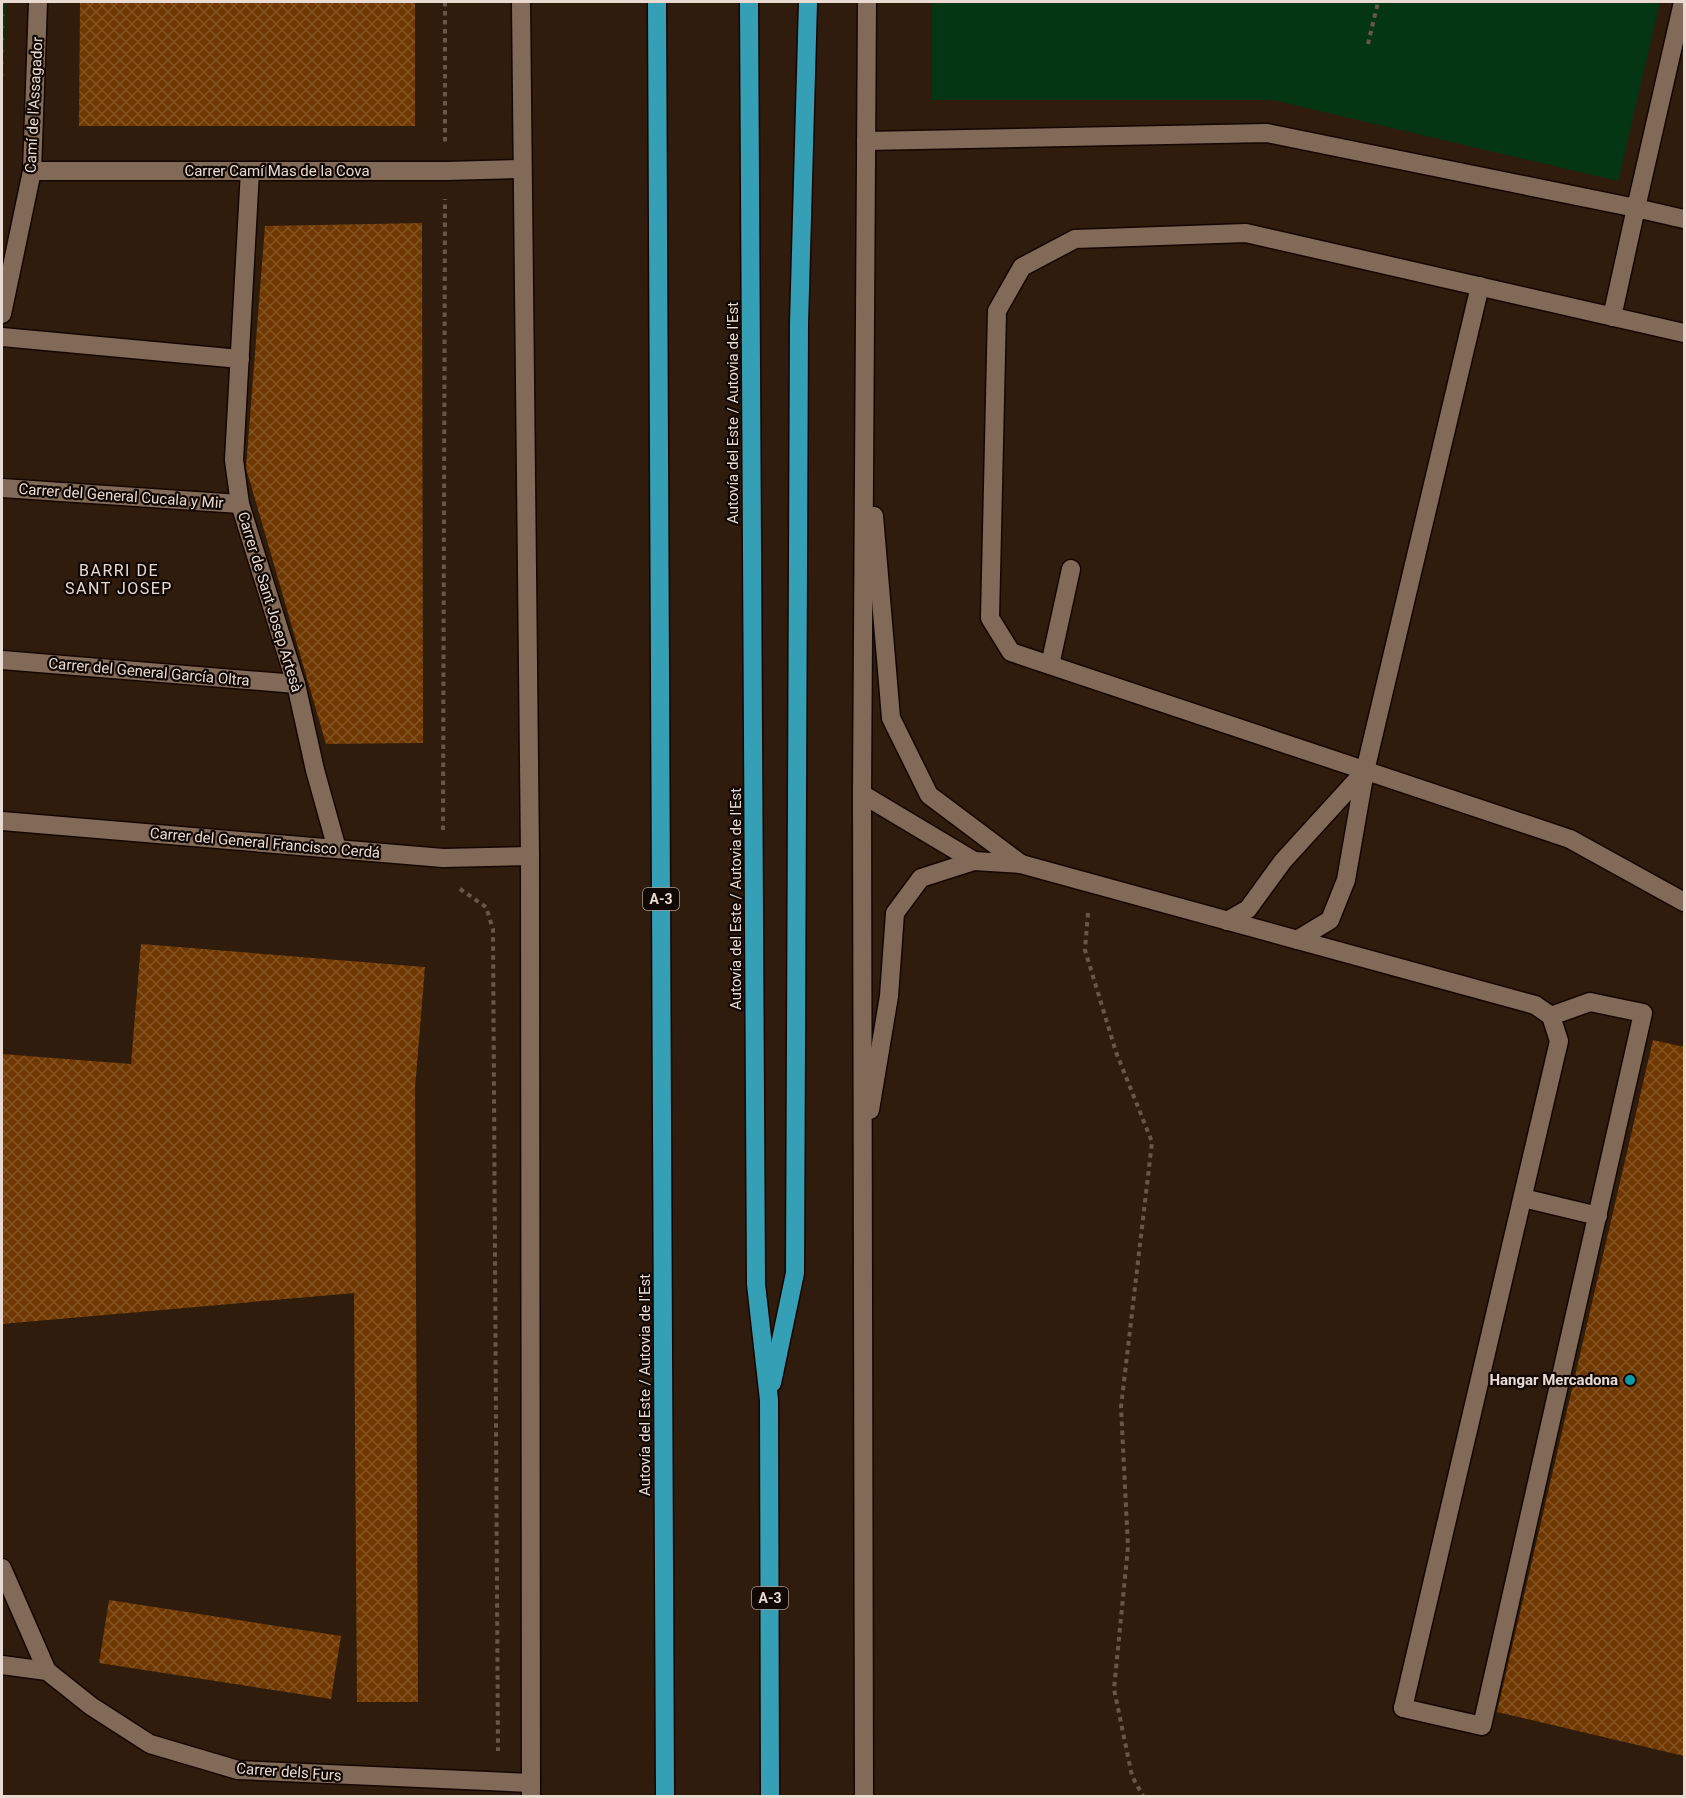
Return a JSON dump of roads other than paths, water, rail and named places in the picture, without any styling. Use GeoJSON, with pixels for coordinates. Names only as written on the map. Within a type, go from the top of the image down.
{"type":"FeatureCollection","features":[{"type":"Feature","properties":{"kind":"highway","name":"Autovía del Este / Autovia de l'Est"},"geometry":{"type":"LineString","coordinates":[[657,2],[665,1797]]}},
{"type":"Feature","properties":{"kind":"highway","name":"Autovía del Este / Autovia de l'Est"},"geometry":{"type":"LineString","coordinates":[[749,2],[756,1284],[769,1400],[770,1797]]}},
{"type":"Feature","properties":{"kind":"highway"},"geometry":{"type":"LineString","coordinates":[[769,1400],[795,1274],[799,336],[808,2]]}},
{"type":"Feature","properties":{"kind":"street","name":"Camí de l'Assagador"},"geometry":{"type":"LineString","coordinates":[[2,304],[32,171],[38,2]]}},
{"type":"Feature","properties":{"kind":"street"},"geometry":{"type":"LineString","coordinates":[[521,2],[530,856],[531,1790]]}},
{"type":"Feature","properties":{"kind":"street"},"geometry":{"type":"LineString","coordinates":[[864,1797],[861,794],[867,2]]}},
{"type":"Feature","properties":{"kind":"street"},"geometry":{"type":"LineString","coordinates":[[1612,317],[1683,2]]}},
{"type":"Feature","properties":{"kind":"street"},"geometry":{"type":"LineString","coordinates":[[866,141],[1267,133],[1684,219]]}},
{"type":"Feature","properties":{"kind":"street","name":"Carrer Camí Mas de la Cova"},"geometry":{"type":"LineString","coordinates":[[32,171],[522,169]]}},
{"type":"Feature","properties":{"kind":"street","name":"Carrer de Sant Josep Artesà"},"geometry":{"type":"LineString","coordinates":[[250,171],[234,460],[240,504],[296,684],[315,770],[337,849]]}},
{"type":"Feature","properties":{"kind":"street"},"geometry":{"type":"LineString","coordinates":[[1684,333],[1246,233],[1075,239],[1022,267],[997,311],[990,618],[1011,652],[1570,839],[1684,902]]}},
{"type":"Feature","properties":{"kind":"street"},"geometry":{"type":"LineString","coordinates":[[1297,940],[1330,920],[1346,880],[1365,771],[1480,286]]}},
{"type":"Feature","properties":{"kind":"street"},"geometry":{"type":"LineString","coordinates":[[2,337],[240,359]]}},
{"type":"Feature","properties":{"kind":"street"},"geometry":{"type":"LineString","coordinates":[[865,401],[891,718],[929,795],[1021,864]]}},
{"type":"Feature","properties":{"kind":"street","name":"Carrer del General Cucala y Mir"},"geometry":{"type":"LineString","coordinates":[[2,488],[240,504]]}},
{"type":"Feature","properties":{"kind":"street"},"geometry":{"type":"LineString","coordinates":[[1050,665],[1071,569]]}},
{"type":"Feature","properties":{"kind":"street","name":"Carrer del General García Oltra"},"geometry":{"type":"LineString","coordinates":[[2,660],[296,684]]}},
{"type":"Feature","properties":{"kind":"street"},"geometry":{"type":"LineString","coordinates":[[1227,921],[1248,909],[1283,861],[1365,771]]}},
{"type":"Feature","properties":{"kind":"street"},"geometry":{"type":"LineString","coordinates":[[861,794],[974,861]]}},
{"type":"Feature","properties":{"kind":"street","name":"Carrer del General Francisco Cerdá"},"geometry":{"type":"LineString","coordinates":[[2,821],[443,858],[530,856]]}},
{"type":"Feature","properties":{"kind":"street"},"geometry":{"type":"LineString","coordinates":[[861,1162],[889,996],[895,913],[921,878],[974,861],[1021,864],[1535,1005],[1551,1016],[1559,1041],[1403,1708],[1482,1726],[1643,1013],[1590,1002],[1551,1016]]}},
{"type":"Feature","properties":{"kind":"street"},"geometry":{"type":"LineString","coordinates":[[1523,1198],[1598,1216]]}},
{"type":"Feature","properties":{"kind":"street"},"geometry":{"type":"LineString","coordinates":[[2,1568],[47,1671]]}},
{"type":"Feature","properties":{"kind":"street"},"geometry":{"type":"LineString","coordinates":[[2,1665],[47,1671]]}},
{"type":"Feature","properties":{"kind":"street","name":"Carrer dels Furs"},"geometry":{"type":"LineString","coordinates":[[47,1671],[90,1706],[150,1744],[238,1770],[494,1782],[531,1790]]}},
{"type":"Feature","properties":{"kind":"place","name":"Hangar Mercadona"},"geometry":{"type":"Point","coordinates":[1630,1380]}},
{"type":"Feature","properties":{"kind":"district","name":"BARRI DE SANT JOSEP"},"geometry":{"type":"Point","coordinates":[119,579]}}]}
